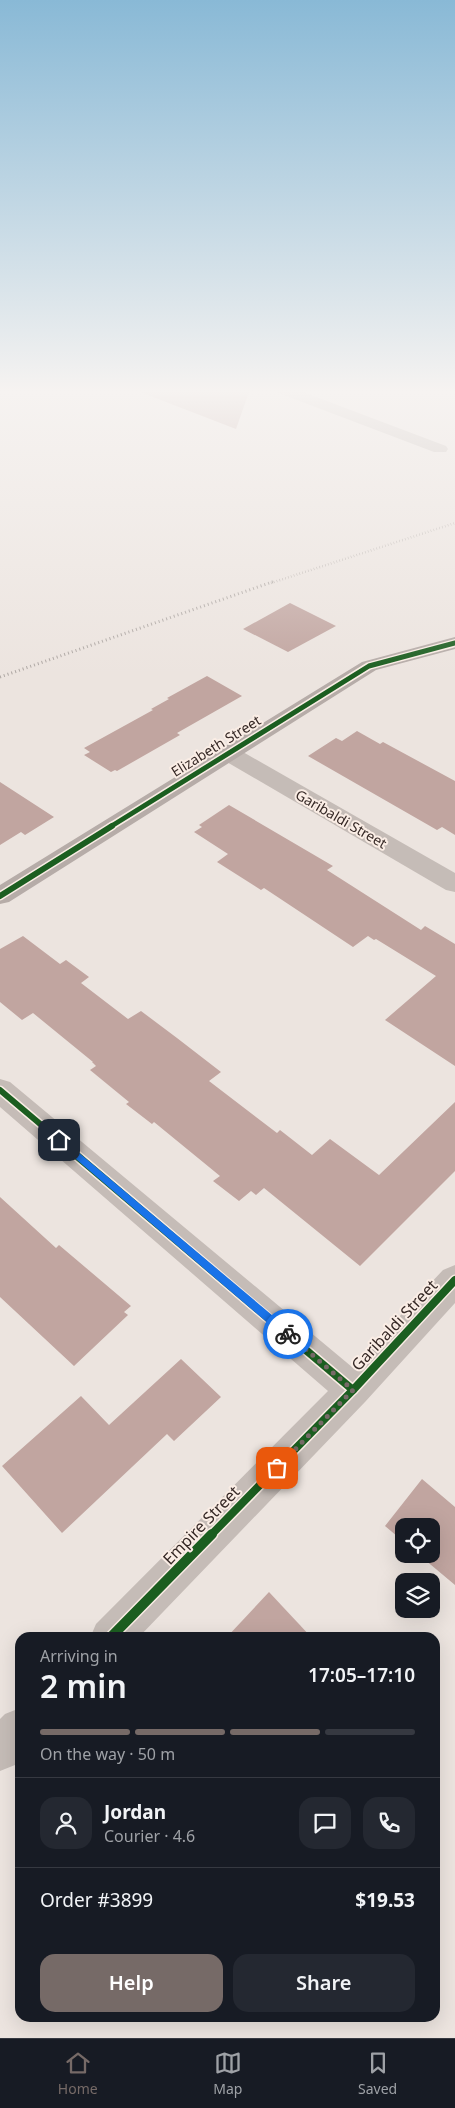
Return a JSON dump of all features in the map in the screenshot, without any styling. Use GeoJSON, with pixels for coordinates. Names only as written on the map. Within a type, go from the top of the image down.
{"type":"FeatureCollection","features":[{"type":"Feature","properties":{"kind":"main road","name":"Elizabeth Street"},"geometry":{"type":"LineString","coordinates":[[0,896],[369,666],[455,643]]}},
{"type":"Feature","properties":{"kind":"street","name":"Garibaldi Street"},"geometry":{"type":"LineString","coordinates":[[228,753],[455,884]]}},
{"type":"Feature","properties":{"kind":"street"},"geometry":{"type":"LineString","coordinates":[[0,1090],[353,1390]]}},
{"type":"Feature","properties":{"kind":"street","name":"Garibaldi Street"},"geometry":{"type":"LineString","coordinates":[[353,1390],[455,1280]]}},
{"type":"Feature","properties":{"kind":"street","name":"Empire Street"},"geometry":{"type":"LineString","coordinates":[[116,1632],[353,1390]]}},
{"type":"Feature","properties":{"kind":"street"},"geometry":{"type":"LineString","coordinates":[[0,1750],[15,1735]]}},
{"type":"Feature","properties":{"kind":"building"},"geometry":{"type":"Polygon","coordinates":[[[290,603],[336,626],[288,652],[243,629],[290,603]]]}},
{"type":"Feature","properties":{"kind":"building"},"geometry":{"type":"Polygon","coordinates":[[[207,676],[242,696],[177,733],[180,735],[117,771],[111,772],[84,755],[90,752],[84,748],[153,710],[151,709],[169,699],[167,698],[207,676]]]}},
{"type":"Feature","properties":{"kind":"building"},"geometry":{"type":"Polygon","coordinates":[[[357,731],[380,744],[383,742],[455,781],[455,835],[442,827],[437,830],[308,756],[336,738],[342,741],[357,731]]]}},
{"type":"Feature","properties":{"kind":"building"},"geometry":{"type":"Polygon","coordinates":[[[0,782],[54,817],[25,835],[21,832],[0,845],[0,782]]]}},
{"type":"Feature","properties":{"kind":"building"},"geometry":{"type":"Polygon","coordinates":[[[229,805],[333,866],[327,870],[421,930],[425,926],[455,944],[455,1066],[385,1020],[436,976],[368,936],[353,947],[264,888],[261,890],[217,862],[228,854],[194,832],[202,827],[199,825],[229,805]]]}},
{"type":"Feature","properties":{"kind":"building"},"geometry":{"type":"Polygon","coordinates":[[[23,936],[60,964],[66,960],[89,977],[81,983],[128,1019],[141,1011],[177,1038],[221,1072],[209,1081],[277,1133],[280,1130],[312,1155],[330,1139],[379,1175],[455,1102],[455,1171],[360,1266],[264,1188],[256,1195],[251,1191],[239,1201],[213,1181],[220,1176],[154,1122],[152,1124],[126,1104],[129,1102],[90,1070],[96,1066],[93,1062],[33,1013],[22,1020],[0,1002],[0,949],[23,936]]]}},
{"type":"Feature","properties":{"kind":"building"},"geometry":{"type":"Polygon","coordinates":[[[0,1197],[56,1248],[59,1245],[131,1306],[124,1312],[128,1315],[74,1366],[0,1297],[0,1197]]]}},
{"type":"Feature","properties":{"kind":"building"},"geometry":{"type":"Polygon","coordinates":[[[181,1359],[221,1397],[174,1441],[167,1434],[62,1533],[2,1466],[81,1396],[109,1425],[181,1359]]]}},
{"type":"Feature","properties":{"kind":"building"},"geometry":{"type":"Polygon","coordinates":[[[422,1479],[455,1507],[455,1585],[429,1563],[440,1563],[440,1518],[395,1518],[395,1534],[385,1526],[422,1479]]]}},
{"type":"Feature","properties":{"kind":"building"},"geometry":{"type":"Polygon","coordinates":[[[269,1592],[306,1632],[232,1632],[269,1592]]]}},
{"type":"Feature","properties":{"kind":"railway"},"geometry":{"type":"LineString","coordinates":[[271,583],[455,523]]}},
{"type":"Feature","properties":{"kind":"railway"},"geometry":{"type":"LineString","coordinates":[[0,677],[275,581]]}},
{"type":"Feature","properties":{"kind":"cycle path"},"geometry":{"type":"LineString","coordinates":[[0,896],[369,666],[455,643]]}},
{"type":"Feature","properties":{"kind":"cycle path"},"geometry":{"type":"LineString","coordinates":[[0,1090],[353,1390]]}},
{"type":"Feature","properties":{"kind":"cycle path"},"geometry":{"type":"LineString","coordinates":[[116,1632],[353,1390],[455,1280]]}},
{"type":"Feature","properties":{"kind":"way so far"},"geometry":{"type":"LineString","coordinates":[[277,1468],[353,1390],[288,1334]]}},
{"type":"Feature","properties":{"kind":"route"},"geometry":{"type":"LineString","coordinates":[[59,1140],[288,1334]]}}]}
